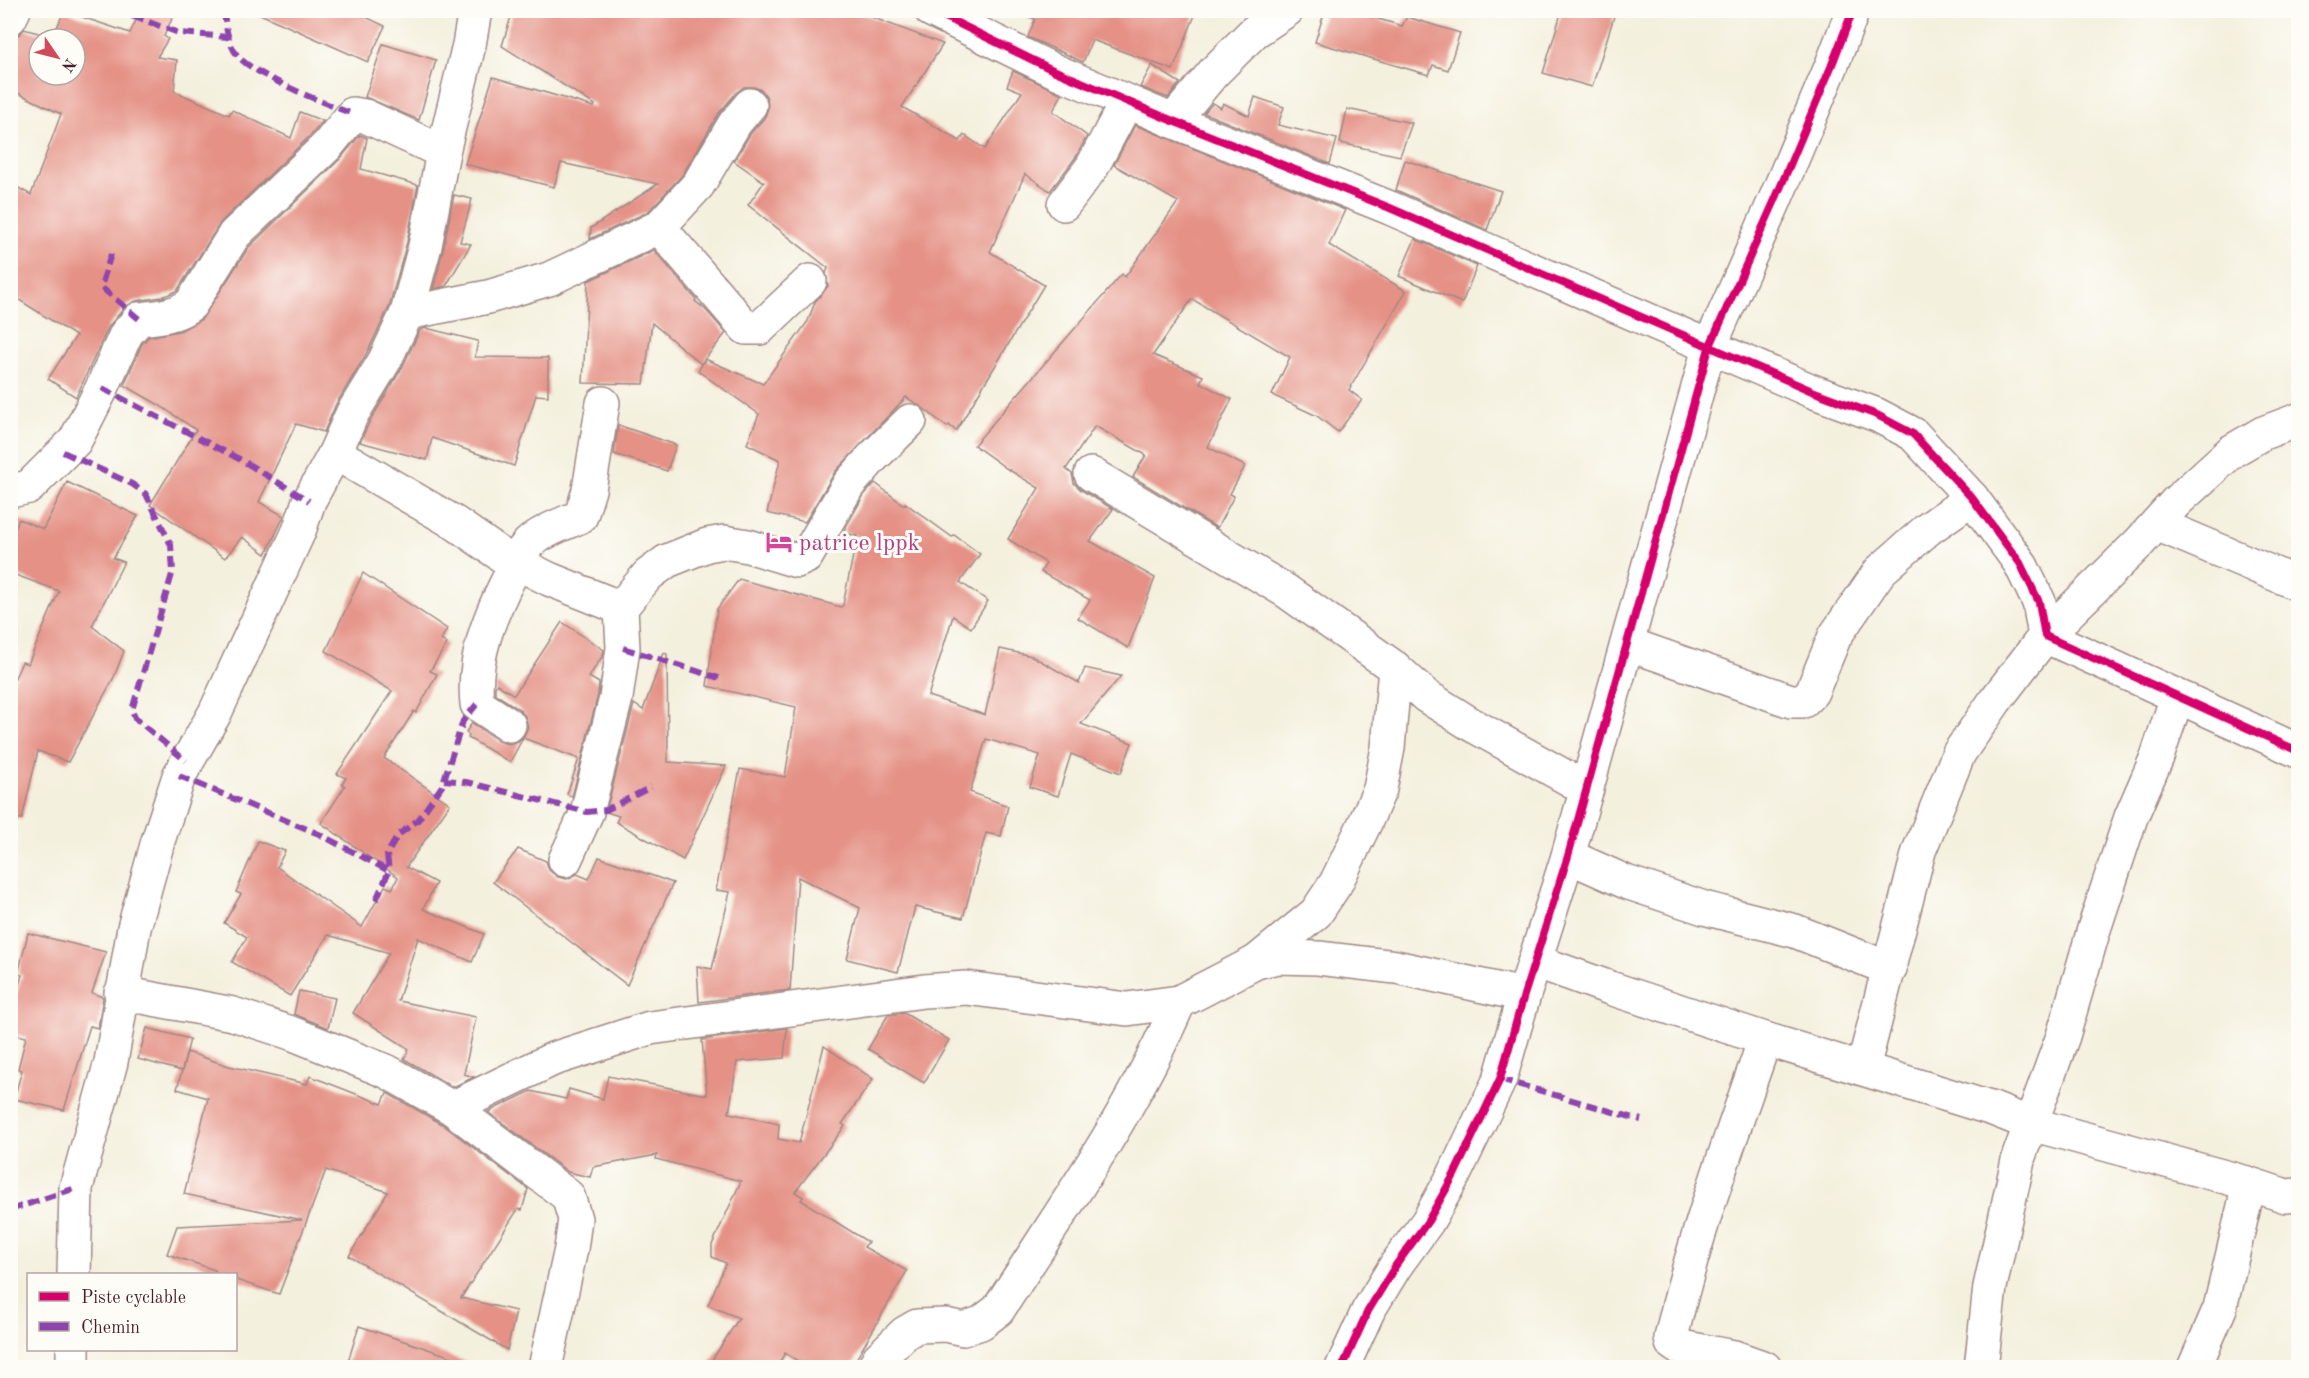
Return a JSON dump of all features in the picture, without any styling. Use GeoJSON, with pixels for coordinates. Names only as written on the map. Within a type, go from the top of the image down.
{"type":"FeatureCollection","features":[{"type":"Feature","properties":{"kind":"street"},"geometry":{"type":"LineString","coordinates":[[10,18],[14,10]]}},
{"type":"Feature","properties":{"kind":"street"},"geometry":{"type":"LineString","coordinates":[[74,1273],[76,1188],[111,1062],[134,928],[178,776],[215,713],[299,531],[309,501],[335,453],[352,414],[385,360],[407,313],[425,246],[443,152],[464,68],[475,10]]}},
{"type":"Feature","properties":{"kind":"street"},"geometry":{"type":"LineString","coordinates":[[931,10],[1053,70],[1390,208],[1709,348],[1877,415],[1912,434],[1972,498],[2020,563],[2039,602],[2045,636]]}},
{"type":"Feature","properties":{"kind":"street"},"geometry":{"type":"LineString","coordinates":[[1173,121],[1222,64],[1254,32],[1287,10]]}},
{"type":"Feature","properties":{"kind":"street"},"geometry":{"type":"LineString","coordinates":[[1342,1368],[1368,1311],[1396,1265],[1428,1221],[1454,1175],[1500,1079],[1534,961],[1568,856],[1709,348],[1788,169],[1852,10]]}},
{"type":"Feature","properties":{"kind":"street"},"geometry":{"type":"LineString","coordinates":[[1064,204],[1092,167],[1127,101]]}},
{"type":"Feature","properties":{"kind":"street"},"geometry":{"type":"LineString","coordinates":[[407,313],[488,297],[549,279],[658,227],[698,185],[735,123],[750,105]]}},
{"type":"Feature","properties":{"kind":"street"},"geometry":{"type":"LineString","coordinates":[[10,491],[29,487],[75,441],[126,334],[139,319],[167,315],[183,310],[191,304],[234,235],[327,146],[353,114],[365,116],[443,152]]}},
{"type":"Feature","properties":{"kind":"street"},"geometry":{"type":"LineString","coordinates":[[658,227],[746,328],[760,328],[810,281]]}},
{"type":"Feature","properties":{"kind":"street"},"geometry":{"type":"LineString","coordinates":[[509,725],[477,704],[475,683],[485,637],[498,599],[527,544],[542,534],[581,516],[589,490],[603,403]]}},
{"type":"Feature","properties":{"kind":"street"},"geometry":{"type":"LineString","coordinates":[[1863,1068],[1919,851],[1959,753],[2045,636],[2199,479],[2232,451],[2263,433],[2298,420]]}},
{"type":"Feature","properties":{"kind":"street"},"geometry":{"type":"LineString","coordinates":[[565,860],[587,812],[616,698],[623,648],[621,609],[648,575],[667,561],[707,545],[723,542],[748,546],[797,561],[806,557],[849,484],[910,421]]}},
{"type":"Feature","properties":{"kind":"street"},"geometry":{"type":"LineString","coordinates":[[335,453],[455,523],[501,555],[549,579],[621,609]]}},
{"type":"Feature","properties":{"kind":"street"},"geometry":{"type":"LineString","coordinates":[[1091,474],[1286,591],[1395,668],[1426,696],[1469,723],[1587,789]]}},
{"type":"Feature","properties":{"kind":"street"},"geometry":{"type":"LineString","coordinates":[[1628,644],[1791,701],[1803,701],[1812,692],[1834,636],[1880,571],[1928,529],[1972,498]]}},
{"type":"Feature","properties":{"kind":"street"},"geometry":{"type":"LineString","coordinates":[[2157,524],[2298,584]]}},
{"type":"Feature","properties":{"kind":"street"},"geometry":{"type":"LineString","coordinates":[[2045,636],[2298,751]]}},
{"type":"Feature","properties":{"kind":"street"},"geometry":{"type":"LineString","coordinates":[[452,1108],[553,1059],[650,1028],[966,987],[1127,1009],[1179,1002],[1256,962],[1316,913],[1335,883],[1380,789],[1389,748],[1395,668]]}},
{"type":"Feature","properties":{"kind":"street"},"geometry":{"type":"LineString","coordinates":[[1981,1368],[1990,1287],[2019,1156],[2063,1036],[2094,929],[2131,817],[2157,757],[2177,697]]}},
{"type":"Feature","properties":{"kind":"street"},"geometry":{"type":"LineString","coordinates":[[1568,856],[1626,882],[1704,908],[1795,931],[1890,969]]}},
{"type":"Feature","properties":{"kind":"street"},"geometry":{"type":"LineString","coordinates":[[1256,962],[1278,957],[1318,958],[1396,967],[1524,995]]}},
{"type":"Feature","properties":{"kind":"street"},"geometry":{"type":"LineString","coordinates":[[1534,961],[1765,1039],[1993,1109],[2031,1124],[2247,1183],[2286,1196],[2298,1195]]}},
{"type":"Feature","properties":{"kind":"street"},"geometry":{"type":"LineString","coordinates":[[122,993],[233,1014],[291,1033],[388,1072],[452,1108],[567,1196],[575,1219],[571,1249],[546,1368]]}},
{"type":"Feature","properties":{"kind":"street"},"geometry":{"type":"LineString","coordinates":[[874,1368],[879,1358],[916,1326],[945,1325],[963,1329],[981,1323],[998,1310],[1084,1178],[1142,1079],[1179,1002]]}},
{"type":"Feature","properties":{"kind":"street"},"geometry":{"type":"LineString","coordinates":[[1765,1039],[1708,1206],[1680,1299],[1671,1338],[1672,1343],[1676,1346],[1734,1357],[1765,1367]]}},
{"type":"Feature","properties":{"kind":"street"},"geometry":{"type":"LineString","coordinates":[[2194,1368],[2220,1308],[2245,1202],[2247,1183]]}},
{"type":"Feature","properties":{"kind":"street"},"geometry":{"type":"LineString","coordinates":[[73,1351],[73,1368]]}},
{"type":"Feature","properties":{"kind":"building"},"geometry":{"type":"Polygon","coordinates":[[[141,10],[176,10],[164,36],[168,39],[157,57],[177,60],[174,91],[229,115],[232,110],[291,138],[300,112],[323,121],[221,222],[177,291],[162,297],[136,301],[125,307],[109,326],[76,397],[48,379],[76,336],[10,294],[10,183],[31,195],[61,114],[10,89],[10,37],[20,34],[24,29],[27,30],[27,87],[87,87],[87,27],[57,27],[64,11],[130,33],[141,10]]]}},
{"type":"Feature","properties":{"kind":"building"},"geometry":{"type":"Polygon","coordinates":[[[251,10],[351,10],[385,26],[368,62],[251,10]]]}},
{"type":"Feature","properties":{"kind":"building"},"geometry":{"type":"Polygon","coordinates":[[[513,10],[853,10],[943,44],[902,107],[960,141],[964,135],[985,149],[1022,92],[1007,86],[1013,71],[1062,94],[1053,111],[1087,136],[1076,157],[1050,191],[1025,174],[990,252],[1044,285],[956,431],[906,397],[835,472],[805,522],[767,513],[780,460],[747,444],[759,414],[698,371],[705,359],[763,384],[808,321],[815,302],[828,286],[826,273],[828,268],[748,205],[764,182],[734,161],[750,134],[765,117],[768,108],[767,98],[762,90],[754,87],[744,87],[736,93],[719,113],[683,174],[648,212],[590,239],[591,228],[658,184],[561,163],[554,187],[465,164],[493,77],[594,107],[595,105],[502,46],[513,10]]]}},
{"type":"Feature","properties":{"kind":"building"},"geometry":{"type":"Polygon","coordinates":[[[1021,10],[1197,10],[1173,70],[1092,40],[1083,62],[1028,37],[1035,19],[1020,14],[1021,10]]]}},
{"type":"Feature","properties":{"kind":"building"},"geometry":{"type":"Polygon","coordinates":[[[1325,10],[1349,10],[1402,26],[1407,17],[1460,33],[1448,70],[1433,65],[1429,75],[1315,42],[1325,10]]]}},
{"type":"Feature","properties":{"kind":"building"},"geometry":{"type":"Polygon","coordinates":[[[1562,10],[1616,10],[1592,87],[1543,73],[1562,10]]]}},
{"type":"Feature","properties":{"kind":"building"},"geometry":{"type":"Polygon","coordinates":[[[383,44],[436,60],[419,120],[365,97],[383,44]]]}},
{"type":"Feature","properties":{"kind":"building"},"geometry":{"type":"Polygon","coordinates":[[[1152,65],[1180,83],[1168,98],[1140,87],[1152,65]]]}},
{"type":"Feature","properties":{"kind":"building"},"geometry":{"type":"Polygon","coordinates":[[[1255,97],[1284,107],[1278,125],[1337,139],[1330,164],[1204,113],[1213,103],[1221,108],[1223,103],[1249,116],[1255,97]]]}},
{"type":"Feature","properties":{"kind":"building"},"geometry":{"type":"Polygon","coordinates":[[[1347,109],[1412,123],[1400,156],[1340,143],[1347,109]]]}},
{"type":"Feature","properties":{"kind":"building"},"geometry":{"type":"Polygon","coordinates":[[[1135,125],[1345,210],[1329,245],[1406,291],[1349,390],[1362,400],[1338,432],[1317,416],[1272,395],[1290,357],[1192,299],[1153,355],[1203,376],[1200,383],[1232,399],[1208,447],[1245,466],[1230,494],[1234,496],[1217,528],[1133,477],[1146,455],[1095,426],[1066,469],[1072,474],[1074,483],[1081,490],[1113,509],[1090,541],[1155,578],[1128,648],[1078,618],[1090,600],[1041,572],[1046,563],[1008,539],[1039,488],[974,445],[1122,274],[1125,277],[1178,202],[1114,165],[1135,125]]]}},
{"type":"Feature","properties":{"kind":"building"},"geometry":{"type":"Polygon","coordinates":[[[360,135],[367,138],[361,169],[418,185],[407,242],[389,307],[368,351],[336,404],[324,432],[296,424],[259,502],[284,516],[266,554],[242,537],[225,558],[150,505],[196,430],[124,385],[142,344],[148,337],[180,331],[202,319],[249,247],[340,159],[360,135]]]}},
{"type":"Feature","properties":{"kind":"building"},"geometry":{"type":"Polygon","coordinates":[[[1405,160],[1501,191],[1487,230],[1396,190],[1405,160]]]}},
{"type":"Feature","properties":{"kind":"building"},"geometry":{"type":"Polygon","coordinates":[[[454,195],[472,199],[460,242],[471,244],[446,286],[433,289],[443,250],[454,195]]]}},
{"type":"Feature","properties":{"kind":"building"},"geometry":{"type":"Polygon","coordinates":[[[1415,239],[1477,266],[1462,303],[1399,276],[1415,239]]]}},
{"type":"Feature","properties":{"kind":"building"},"geometry":{"type":"Polygon","coordinates":[[[654,250],[696,299],[695,301],[726,333],[701,364],[652,323],[644,384],[583,383],[588,281],[654,250]]]}},
{"type":"Feature","properties":{"kind":"building"},"geometry":{"type":"Polygon","coordinates":[[[426,328],[478,341],[475,357],[548,358],[548,396],[536,395],[514,466],[432,438],[427,460],[360,442],[402,368],[420,330],[426,328]]]}},
{"type":"Feature","properties":{"kind":"building"},"geometry":{"type":"Polygon","coordinates":[[[618,425],[676,445],[667,471],[614,454],[618,425]]]}},
{"type":"Feature","properties":{"kind":"building"},"geometry":{"type":"Polygon","coordinates":[[[67,482],[138,516],[113,558],[124,562],[92,626],[124,651],[114,677],[68,762],[38,751],[22,819],[10,818],[10,689],[22,662],[28,664],[59,591],[10,573],[10,541],[19,519],[43,529],[67,482]]]}},
{"type":"Feature","properties":{"kind":"building"},"geometry":{"type":"Polygon","coordinates":[[[875,483],[904,505],[905,503],[980,554],[960,582],[988,601],[971,628],[953,616],[928,696],[985,715],[1000,649],[1032,656],[1079,683],[1085,668],[1121,676],[1081,724],[1132,743],[1121,773],[1071,754],[1058,796],[1030,787],[1040,755],[986,739],[970,792],[1008,806],[1001,836],[986,833],[963,918],[915,907],[898,972],[847,959],[860,908],[798,877],[790,990],[699,1002],[697,966],[712,969],[730,892],[716,890],[740,769],[785,777],[796,707],[707,686],[717,609],[739,579],[841,607],[857,536],[843,532],[864,495],[875,483]]]}},
{"type":"Feature","properties":{"kind":"building"},"geometry":{"type":"Polygon","coordinates":[[[363,573],[447,629],[441,640],[447,644],[430,671],[437,674],[416,713],[414,711],[384,758],[450,804],[406,867],[436,883],[423,909],[484,934],[472,962],[418,938],[398,1001],[476,1017],[464,1074],[474,1077],[453,1087],[404,1059],[409,1049],[353,1013],[389,953],[328,935],[290,996],[232,962],[247,937],[224,923],[241,894],[236,892],[258,841],[285,851],[277,867],[362,927],[385,886],[392,889],[398,877],[321,823],[345,786],[342,784],[346,778],[337,774],[392,691],[326,651],[363,573]]]}},
{"type":"Feature","properties":{"kind":"building"},"geometry":{"type":"Polygon","coordinates":[[[562,622],[604,650],[589,677],[599,683],[598,694],[572,797],[567,794],[579,759],[523,738],[510,762],[468,738],[469,735],[466,732],[472,723],[507,744],[517,742],[524,736],[528,727],[525,716],[519,709],[495,694],[495,687],[497,684],[514,695],[562,622]]]}},
{"type":"Feature","properties":{"kind":"building"},"geometry":{"type":"Polygon","coordinates":[[[664,653],[667,654],[668,762],[726,766],[683,860],[616,822],[619,816],[606,812],[634,704],[643,710],[664,653]]]}},
{"type":"Feature","properties":{"kind":"building"},"geometry":{"type":"Polygon","coordinates":[[[518,849],[546,861],[549,870],[558,877],[567,879],[577,874],[589,879],[599,857],[673,883],[627,985],[493,882],[518,849]]]}},
{"type":"Feature","properties":{"kind":"building"},"geometry":{"type":"Polygon","coordinates":[[[28,933],[106,952],[92,993],[103,997],[98,1028],[90,1026],[64,1110],[14,1099],[22,1070],[18,1069],[26,1037],[10,1033],[10,1015],[22,975],[18,974],[28,933]]]}},
{"type":"Feature","properties":{"kind":"building"},"geometry":{"type":"Polygon","coordinates":[[[299,991],[335,998],[328,1028],[294,1014],[299,991]]]}},
{"type":"Feature","properties":{"kind":"building"},"geometry":{"type":"Polygon","coordinates":[[[904,1013],[949,1040],[924,1083],[868,1049],[888,1015],[904,1013]]]}},
{"type":"Feature","properties":{"kind":"building"},"geometry":{"type":"Polygon","coordinates":[[[147,1028],[190,1039],[182,1071],[138,1059],[147,1028]]]}},
{"type":"Feature","properties":{"kind":"building"},"geometry":{"type":"Polygon","coordinates":[[[787,1028],[784,1058],[737,1062],[729,1113],[779,1124],[778,1139],[799,1143],[824,1046],[873,1079],[842,1124],[845,1126],[795,1192],[803,1197],[801,1200],[868,1242],[864,1247],[907,1271],[851,1368],[809,1368],[785,1353],[776,1368],[707,1368],[739,1318],[708,1305],[726,1263],[712,1257],[712,1245],[741,1181],[656,1159],[657,1155],[593,1167],[590,1177],[568,1172],[488,1112],[531,1091],[566,1099],[569,1089],[603,1099],[608,1076],[707,1095],[702,1040],[787,1028]]]}},
{"type":"Feature","properties":{"kind":"building"},"geometry":{"type":"Polygon","coordinates":[[[187,1052],[229,1066],[307,1084],[310,1076],[382,1104],[387,1093],[442,1124],[528,1189],[522,1210],[518,1209],[461,1298],[516,1311],[507,1350],[349,1256],[388,1192],[326,1170],[279,1294],[237,1280],[237,1273],[214,1273],[215,1270],[167,1254],[177,1226],[302,1220],[184,1194],[208,1098],[177,1089],[187,1052]]]}},
{"type":"Feature","properties":{"kind":"building"},"geometry":{"type":"Polygon","coordinates":[[[359,1326],[467,1362],[466,1368],[346,1368],[359,1326]]]}},
{"type":"Feature","properties":{"kind":"marked path"},"geometry":{"type":"LineString","coordinates":[[115,10],[179,33],[228,37]]}},
{"type":"Feature","properties":{"kind":"marked path"},"geometry":{"type":"LineString","coordinates":[[224,10],[231,45],[245,63],[273,80],[353,114]]}},
{"type":"Feature","properties":{"kind":"marked path"},"geometry":{"type":"LineString","coordinates":[[111,254],[101,287],[139,319]]}},
{"type":"Feature","properties":{"kind":"marked path"},"geometry":{"type":"LineString","coordinates":[[102,388],[243,461],[309,501]]}},
{"type":"Feature","properties":{"kind":"marked path"},"geometry":{"type":"LineString","coordinates":[[63,452],[132,484],[146,494],[171,545],[173,571],[132,710],[135,718],[186,761]]}},
{"type":"Feature","properties":{"kind":"marked path"},"geometry":{"type":"LineString","coordinates":[[623,648],[719,678]]}},
{"type":"Feature","properties":{"kind":"marked path"},"geometry":{"type":"LineString","coordinates":[[376,900],[389,871],[387,855],[390,849],[398,835],[418,820],[442,786],[463,721],[477,704]]}},
{"type":"Feature","properties":{"kind":"marked path"},"geometry":{"type":"LineString","coordinates":[[179,776],[319,834],[389,871]]}},
{"type":"Feature","properties":{"kind":"marked path"},"geometry":{"type":"LineString","coordinates":[[444,780],[466,782],[587,812],[606,810],[651,787]]}},
{"type":"Feature","properties":{"kind":"marked path"},"geometry":{"type":"LineString","coordinates":[[1500,1079],[1641,1120]]}},
{"type":"Feature","properties":{"kind":"marked path"},"geometry":{"type":"LineString","coordinates":[[10,1210],[76,1188]]}},
{"type":"Feature","properties":{"kind":"cycle path"},"geometry":{"type":"LineString","coordinates":[[931,10],[1053,70],[1390,208],[1812,391],[1877,415],[1913,434],[1972,498],[2020,563],[2039,602],[2045,636],[2298,751]]}},
{"type":"Feature","properties":{"kind":"cycle path"},"geometry":{"type":"LineString","coordinates":[[1342,1368],[1368,1311],[1396,1265],[1428,1221],[1454,1175],[1500,1079],[1568,856],[1709,348],[1775,200],[1853,10]]}},
{"type":"Feature","properties":{"kind":"place","name":"patrice lppk"},"geometry":{"type":"Point","coordinates":[779,542]}}]}
